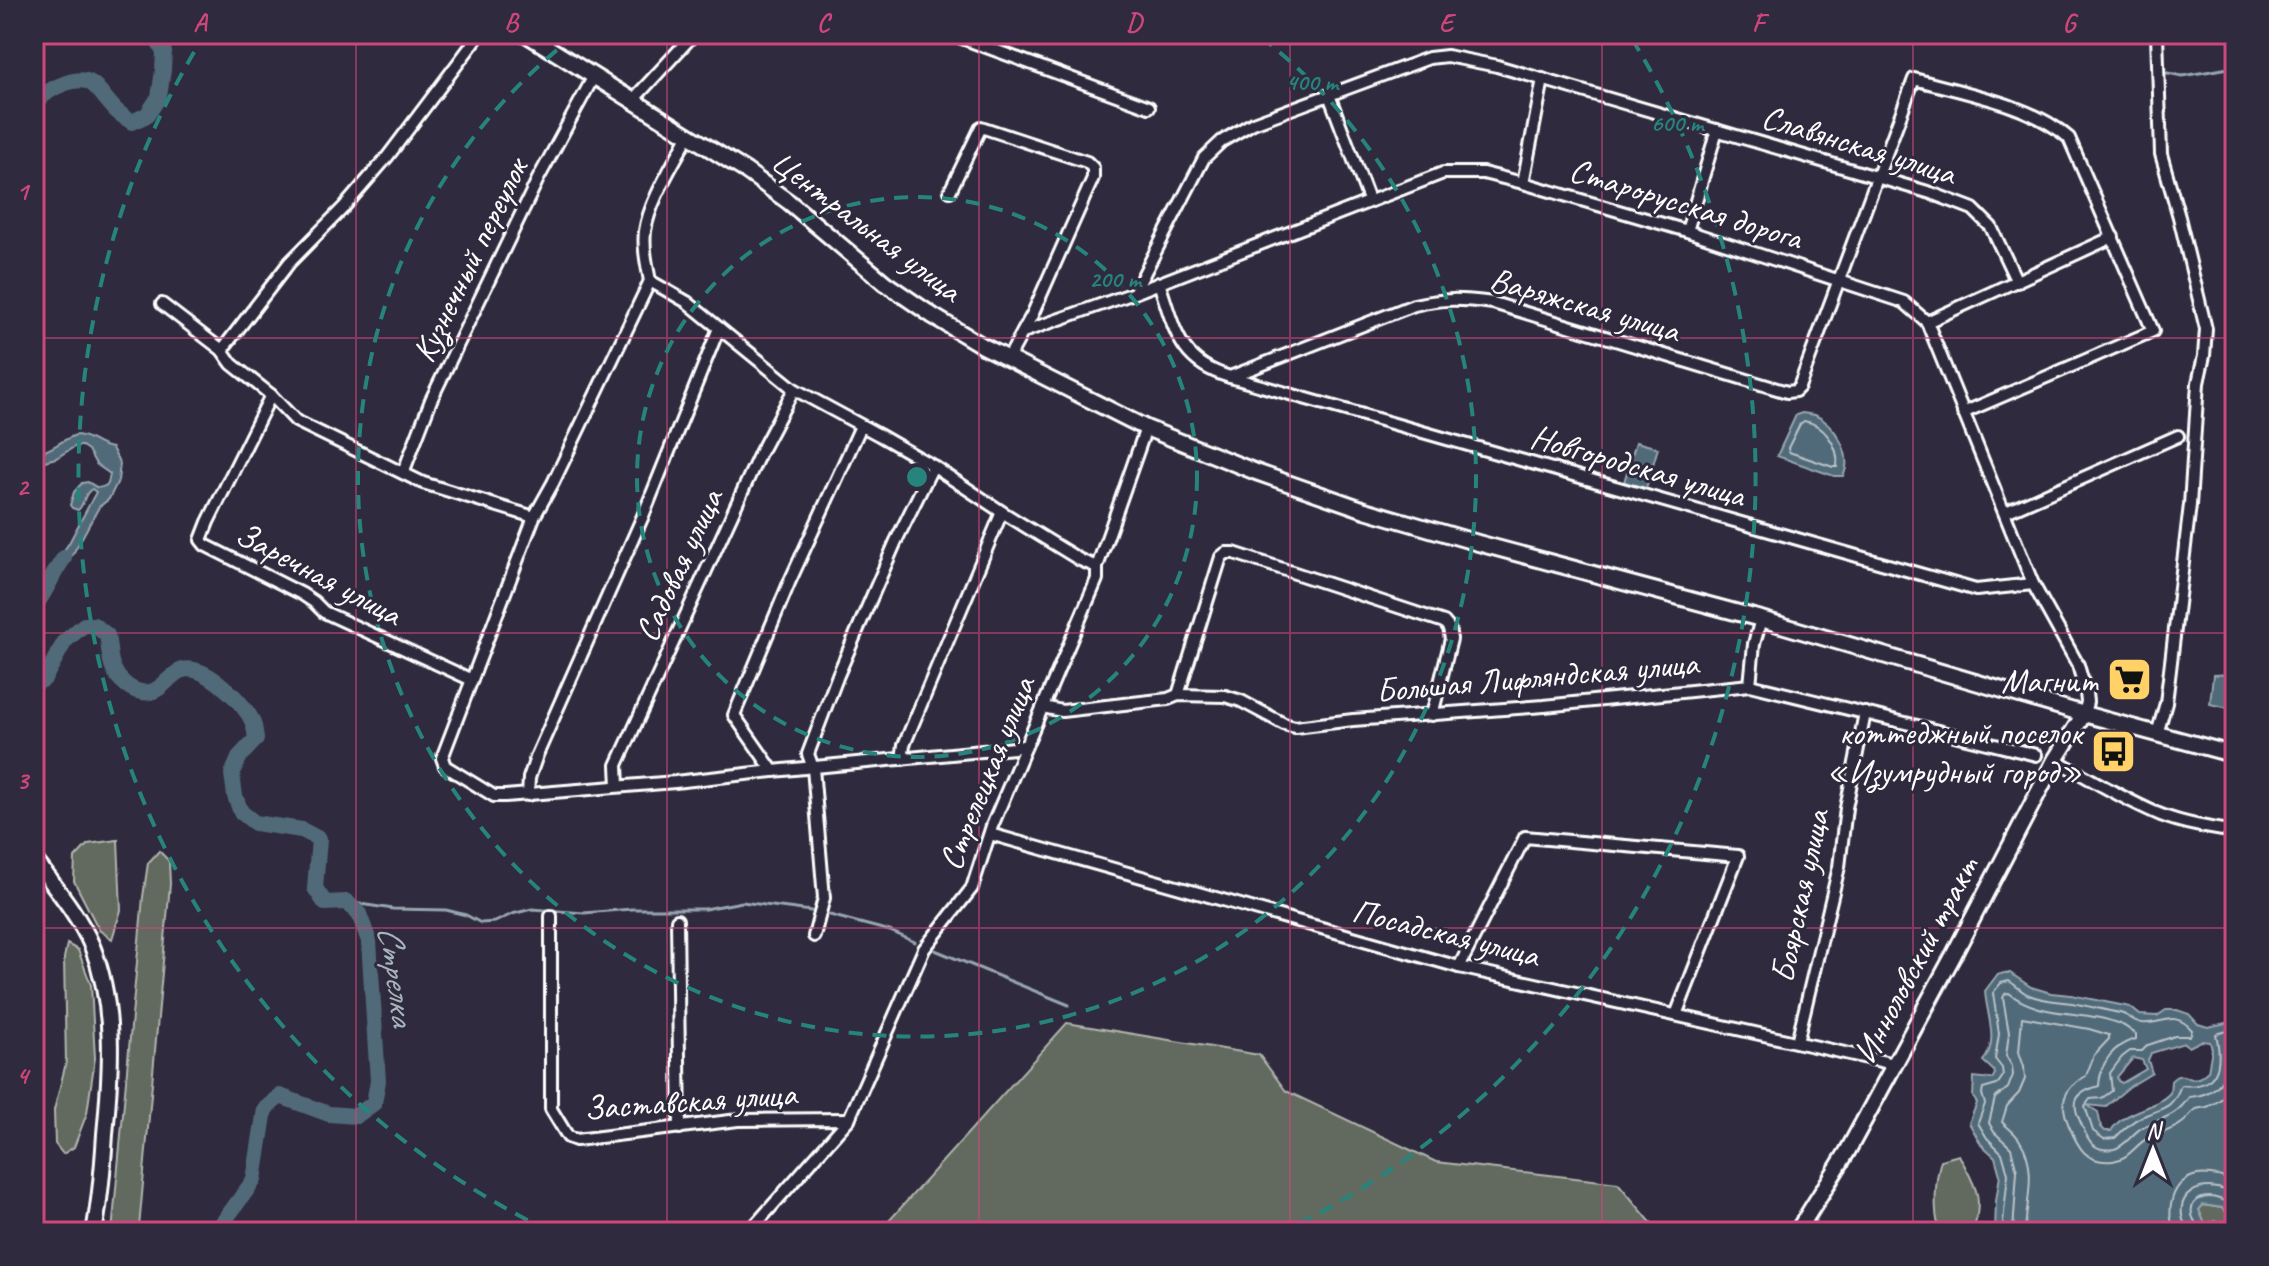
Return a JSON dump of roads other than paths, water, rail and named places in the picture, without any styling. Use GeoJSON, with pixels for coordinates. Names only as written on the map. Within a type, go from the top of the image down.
{"type":"FeatureCollection","features":[{"type":"Feature","properties":{"kind":"main road","name":"Центральная улица"},"geometry":{"type":"LineString","coordinates":[[526,34],[746,171],[789,202],[885,283],[933,316],[1008,359],[1146,428],[1256,472],[1365,510],[1761,619],[2235,755]]}},
{"type":"Feature","properties":{"kind":"main road","name":"Инноловский тракт"},"geometry":{"type":"LineString","coordinates":[[1797,1232],[1847,1152],[2055,760],[2084,714]]}},
{"type":"Feature","properties":{"kind":"main road"},"geometry":{"type":"LineString","coordinates":[[34,859],[70,905],[91,944],[104,981],[110,1084],[94,1232]]}},
{"type":"Feature","properties":{"kind":"street"},"geometry":{"type":"LineString","coordinates":[[220,349],[289,263],[388,156],[480,34]]}},
{"type":"Feature","properties":{"kind":"street"},"geometry":{"type":"LineString","coordinates":[[633,100],[694,34]]}},
{"type":"Feature","properties":{"kind":"street"},"geometry":{"type":"LineString","coordinates":[[951,34],[1149,107]]}},
{"type":"Feature","properties":{"kind":"street"},"geometry":{"type":"LineString","coordinates":[[2157,34],[2161,154],[2206,329],[2198,383],[2190,505],[2170,673],[2157,734]]}},
{"type":"Feature","properties":{"kind":"street","name":"Славянская улица"},"geometry":{"type":"LineString","coordinates":[[1134,293],[1204,158],[1222,141],[1253,123],[1429,58],[1447,56],[1543,79],[1931,193],[1973,209],[1991,227],[2017,282]]}},
{"type":"Feature","properties":{"kind":"street","name":"Кузнечный переулок"},"geometry":{"type":"LineString","coordinates":[[403,473],[431,400],[538,179],[594,76]]}},
{"type":"Feature","properties":{"kind":"street"},"geometry":{"type":"LineString","coordinates":[[1523,183],[1543,79]]}},
{"type":"Feature","properties":{"kind":"street"},"geometry":{"type":"LineString","coordinates":[[1839,279],[1914,79],[2033,113],[2055,125],[2069,138],[2153,331],[1963,413]]}},
{"type":"Feature","properties":{"kind":"street"},"geometry":{"type":"LineString","coordinates":[[1329,95],[1369,200]]}},
{"type":"Feature","properties":{"kind":"street"},"geometry":{"type":"LineString","coordinates":[[950,191],[981,127],[1087,162],[1093,168],[1093,178],[1033,313],[1008,359]]}},
{"type":"Feature","properties":{"kind":"street"},"geometry":{"type":"LineString","coordinates":[[1687,231],[1717,130]]}},
{"type":"Feature","properties":{"kind":"street"},"geometry":{"type":"LineString","coordinates":[[689,134],[651,211],[645,233],[650,281],[534,517],[442,758],[445,766],[494,796],[528,795],[1026,745]]}},
{"type":"Feature","properties":{"kind":"street","name":"Старорусская дорога"},"geometry":{"type":"LineString","coordinates":[[1023,332],[1134,293],[1443,173],[1483,173],[1687,231],[1904,302],[1927,322]]}},
{"type":"Feature","properties":{"kind":"street"},"geometry":{"type":"LineString","coordinates":[[2084,714],[2086,693],[2078,665],[2033,584],[1927,322],[2113,237]]}},
{"type":"Feature","properties":{"kind":"street","name":"Варяжская улица"},"geometry":{"type":"LineString","coordinates":[[1230,377],[1414,305],[1460,298],[1493,303],[1787,392],[1795,391],[1839,279]]}},
{"type":"Feature","properties":{"kind":"street"},"geometry":{"type":"LineString","coordinates":[[650,281],[687,302],[794,389],[933,466],[1002,512],[1080,560],[1097,567]]}},
{"type":"Feature","properties":{"kind":"street"},"geometry":{"type":"LineString","coordinates":[[1159,283],[1179,340],[1187,351],[1199,364],[1230,377]]}},
{"type":"Feature","properties":{"kind":"street"},"geometry":{"type":"LineString","coordinates":[[162,304],[220,349],[232,364],[296,421],[423,483],[534,517]]}},
{"type":"Feature","properties":{"kind":"street"},"geometry":{"type":"LineString","coordinates":[[528,795],[529,778],[537,755],[643,516],[719,328]]}},
{"type":"Feature","properties":{"kind":"street","name":"Новгородская улица"},"geometry":{"type":"LineString","coordinates":[[1230,377],[1976,590],[2033,584]]}},
{"type":"Feature","properties":{"kind":"street","name":"Садовая улица"},"geometry":{"type":"LineString","coordinates":[[618,786],[617,765],[760,453],[794,389]]}},
{"type":"Feature","properties":{"kind":"street","name":"Заречная улица"},"geometry":{"type":"LineString","coordinates":[[272,397],[201,540],[205,545],[302,594],[324,612],[472,680]]}},
{"type":"Feature","properties":{"kind":"street"},"geometry":{"type":"LineString","coordinates":[[773,771],[734,715],[789,583],[861,426]]}},
{"type":"Feature","properties":{"kind":"street","name":"Стрелецкая улица"},"geometry":{"type":"LineString","coordinates":[[749,1232],[849,1119],[924,949],[972,888],[1026,745],[1097,579],[1097,567],[1146,428]]}},
{"type":"Feature","properties":{"kind":"street"},"geometry":{"type":"LineString","coordinates":[[2006,512],[2178,436]]}},
{"type":"Feature","properties":{"kind":"street"},"geometry":{"type":"LineString","coordinates":[[814,936],[824,898],[813,768],[808,754],[838,675],[896,541],[933,466]]}},
{"type":"Feature","properties":{"kind":"street"},"geometry":{"type":"LineString","coordinates":[[902,759],[904,745],[1002,512]]}},
{"type":"Feature","properties":{"kind":"street"},"geometry":{"type":"LineString","coordinates":[[1178,695],[1221,557],[1234,553],[1444,622],[1451,639],[1432,715]]}},
{"type":"Feature","properties":{"kind":"street"},"geometry":{"type":"LineString","coordinates":[[1750,685],[1754,644],[1761,619]]}},
{"type":"Feature","properties":{"kind":"street","name":"Большая Лифляндская улица"},"geometry":{"type":"LineString","coordinates":[[1043,707],[1062,711],[1168,699],[1178,695],[1225,696],[1295,727],[1750,685],[2036,755]]}},
{"type":"Feature","properties":{"kind":"street","name":"Боярская улица"},"geometry":{"type":"LineString","coordinates":[[1797,1042],[1839,867],[1846,808],[1865,713]]}},
{"type":"Feature","properties":{"kind":"street"},"geometry":{"type":"LineString","coordinates":[[2055,760],[2165,816],[2235,832]]}},
{"type":"Feature","properties":{"kind":"street","name":"Посадская улица"},"geometry":{"type":"LineString","coordinates":[[990,834],[1459,967],[1894,1064]]}},
{"type":"Feature","properties":{"kind":"street"},"geometry":{"type":"LineString","coordinates":[[1459,967],[1525,837],[1738,856],[1676,1015]]}},
{"type":"Feature","properties":{"kind":"street","name":"Заставская улица"},"geometry":{"type":"LineString","coordinates":[[551,916],[551,1109],[568,1137],[576,1140],[738,1120],[849,1119]]}},
{"type":"Feature","properties":{"kind":"street"},"geometry":{"type":"LineString","coordinates":[[677,920],[680,1128]]}},
{"type":"Feature","properties":{"kind":"water"},"geometry":{"type":"Polygon","coordinates":[[[1802,413],[1822,419],[1836,433],[1846,459],[1843,476],[1834,476],[1777,456],[1796,415],[1802,413]]]}},
{"type":"Feature","properties":{"kind":"water"},"geometry":{"type":"Polygon","coordinates":[[[76,435],[112,448],[120,464],[118,481],[57,575],[49,572],[69,543],[96,492],[92,489],[89,491],[78,510],[70,505],[74,492],[82,483],[88,482],[98,488],[105,486],[110,474],[96,464],[82,446],[37,463],[34,463],[34,453],[76,435]]]}},
{"type":"Feature","properties":{"kind":"water"},"geometry":{"type":"Polygon","coordinates":[[[1636,442],[1658,448],[1646,488],[1624,482],[1636,442]]]}},
{"type":"Feature","properties":{"kind":"water"},"geometry":{"type":"Polygon","coordinates":[[[2235,674],[2233,709],[2210,704],[2213,675],[2235,674]]]}},
{"type":"Feature","properties":{"kind":"water"},"geometry":{"type":"Polygon","coordinates":[[[2010,973],[2031,987],[2130,1007],[2140,1015],[2157,1016],[2166,1010],[2177,1010],[2208,1027],[2235,1021],[2235,1232],[1995,1232],[2000,1175],[1995,1157],[1981,1144],[1969,1123],[1977,1103],[1973,1097],[1974,1077],[1992,1079],[1995,1074],[1983,1061],[1991,1045],[1985,991],[1997,975],[2010,973]],[[2201,1041],[2189,1047],[2184,1043],[2151,1053],[2148,1060],[2152,1073],[2105,1107],[2087,1105],[2098,1112],[2101,1127],[2111,1131],[2131,1114],[2163,1099],[2170,1093],[2171,1081],[2175,1077],[2194,1079],[2208,1071],[2212,1049],[2210,1042],[2201,1041]],[[2133,1058],[2117,1077],[2118,1081],[2122,1083],[2146,1069],[2142,1060],[2133,1058]],[[2203,1205],[2199,1210],[2205,1224],[2215,1221],[2219,1227],[2224,1227],[2228,1213],[2222,1208],[2203,1205]]]}},
{"type":"Feature","properties":{"kind":"waterway","name":"Стрелка"},"geometry":{"type":"LineString","coordinates":[[34,105],[57,87],[83,80],[93,84],[116,111],[132,122],[147,115],[159,97],[163,70],[164,52],[154,34]]}},
{"type":"Feature","properties":{"kind":"waterway"},"geometry":{"type":"LineString","coordinates":[[2163,72],[2182,76],[2235,67]]}},
{"type":"Feature","properties":{"kind":"waterway","name":"Стрелка"},"geometry":{"type":"LineString","coordinates":[[34,607],[64,558]]}},
{"type":"Feature","properties":{"kind":"waterway","name":"Стрелка"},"geometry":{"type":"LineString","coordinates":[[34,684],[44,679],[65,641],[84,625],[94,625],[107,635],[114,671],[132,689],[154,691],[176,673],[189,669],[199,671],[219,683],[244,708],[255,729],[256,739],[240,756],[232,774],[241,812],[255,823],[302,830],[319,839],[315,888],[325,903],[347,902],[359,914],[369,941],[378,1081],[374,1103],[356,1116],[329,1114],[280,1096],[265,1109],[254,1180],[216,1232]]}},
{"type":"Feature","properties":{"kind":"waterway"},"geometry":{"type":"LineString","coordinates":[[347,902],[393,909],[446,910],[481,923],[495,922],[532,909],[584,913],[632,909],[705,909],[742,902],[811,911]]}},
{"type":"Feature","properties":{"kind":"waterway"},"geometry":{"type":"LineString","coordinates":[[826,914],[890,931],[915,942]]}},
{"type":"Feature","properties":{"kind":"waterway"},"geometry":{"type":"LineString","coordinates":[[935,950],[1069,1005]]}},
{"type":"Feature","properties":{"kind":"waterway"},"geometry":{"type":"LineString","coordinates":[[1808,1232],[1847,1169],[1950,981]]}},
{"type":"Feature","properties":{"kind":"place","name":"Магнит"},"geometry":{"type":"Point","coordinates":[2129,680]}},
{"type":"Feature","properties":{"kind":"place","name":"коттеджный поселок «Изумрудный город»"},"geometry":{"type":"Point","coordinates":[2113,752]}}]}
